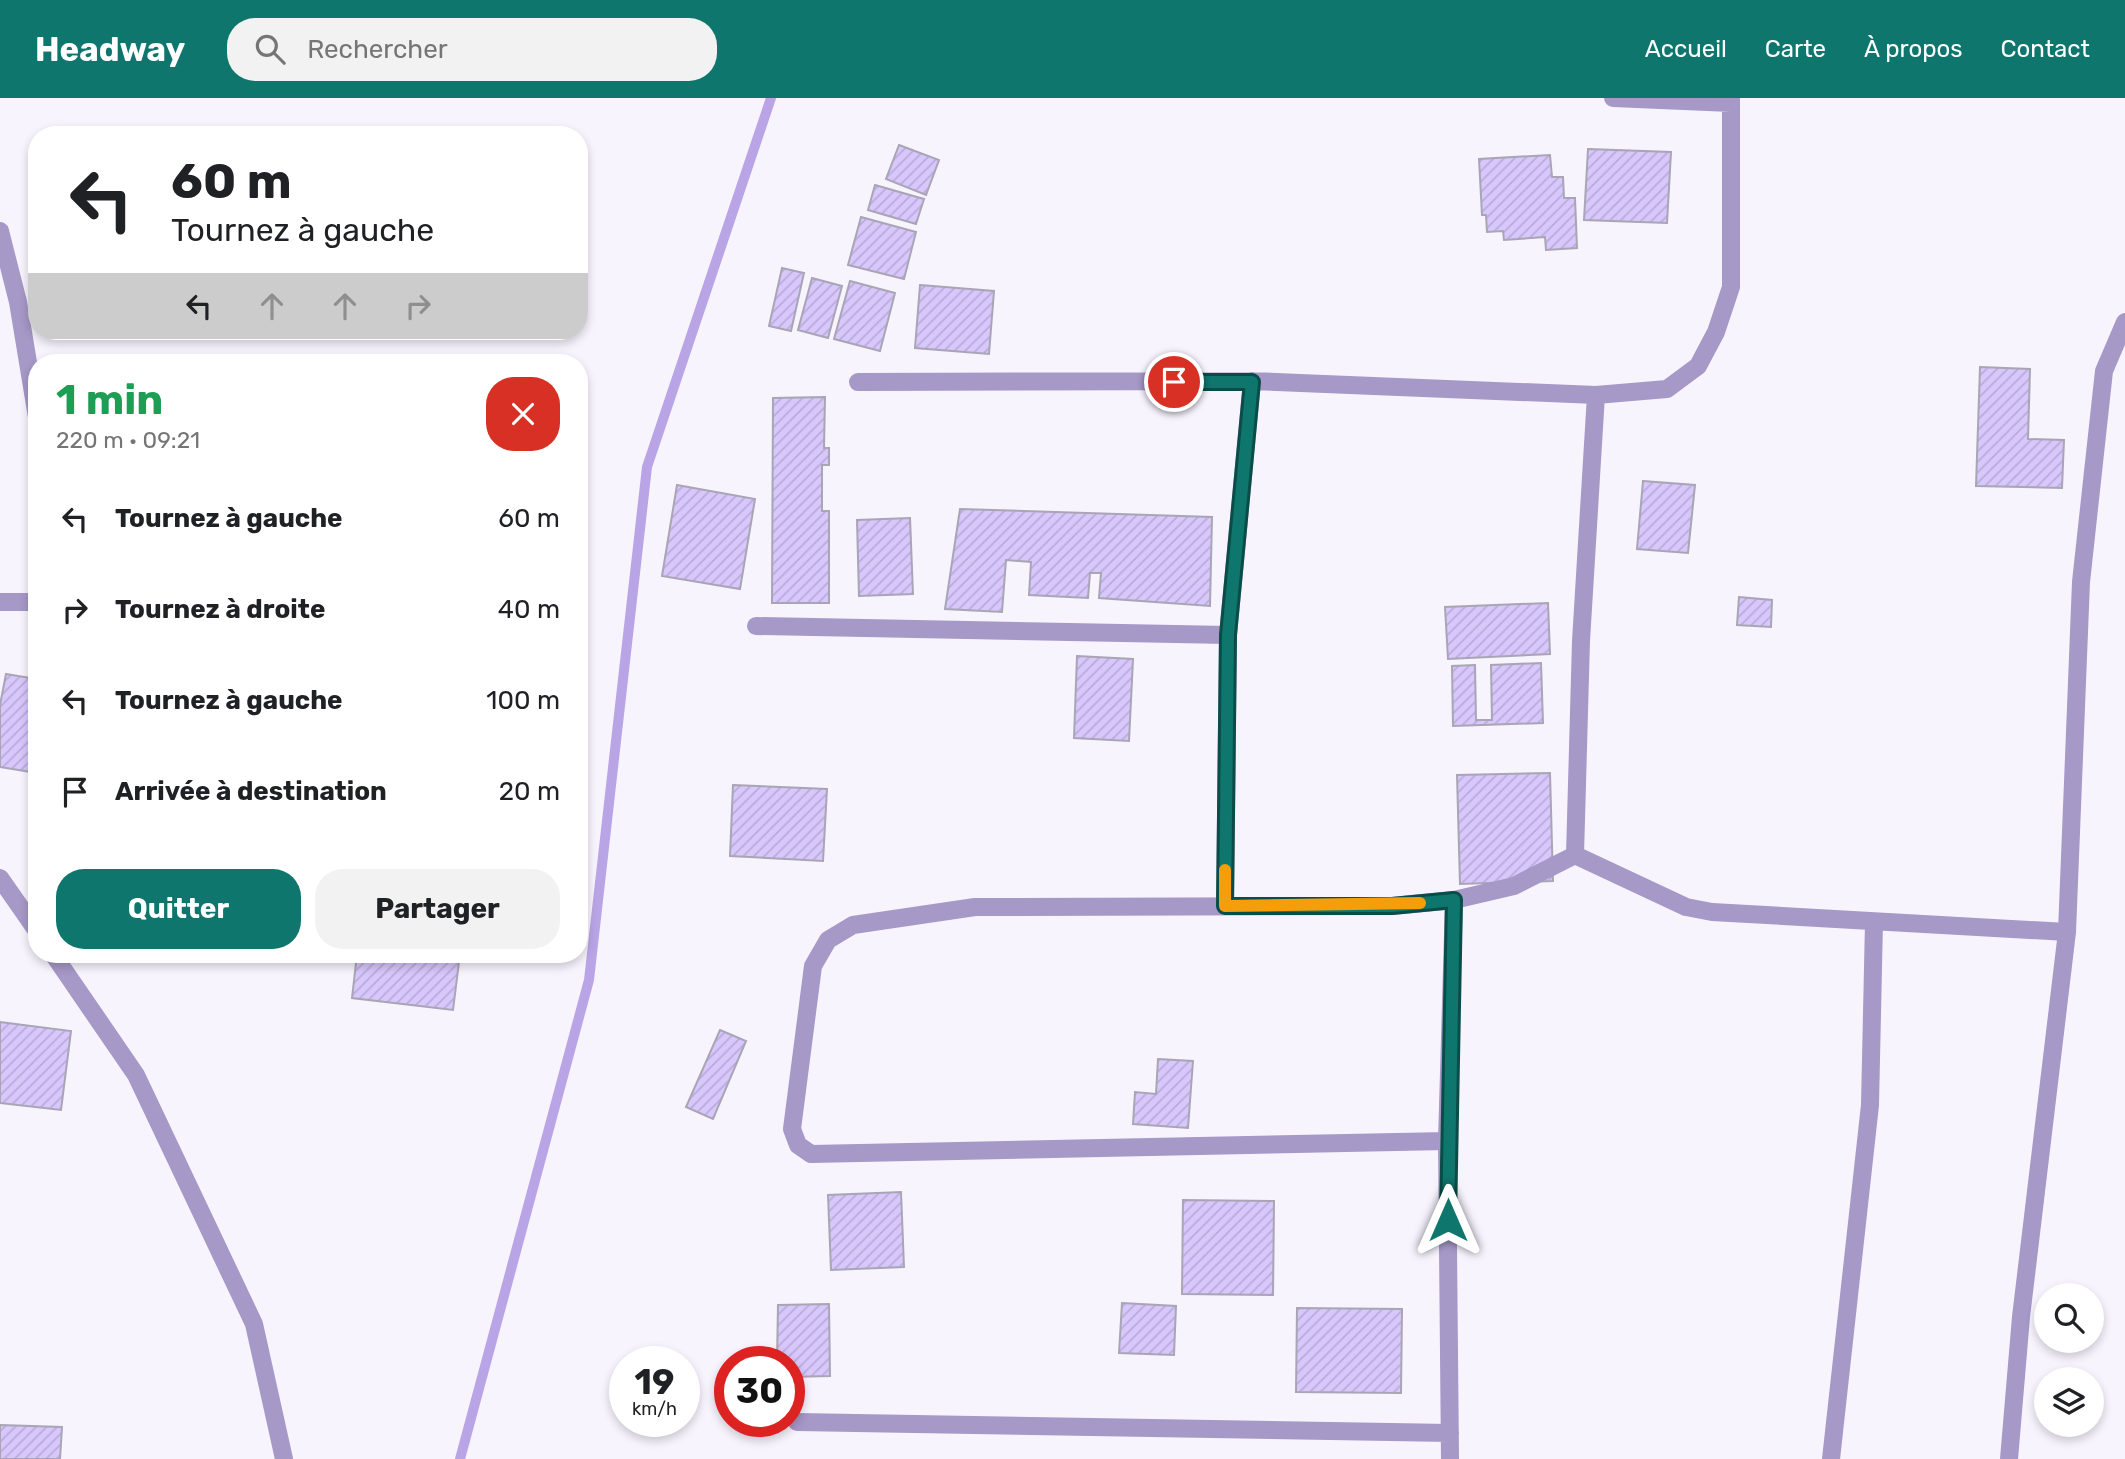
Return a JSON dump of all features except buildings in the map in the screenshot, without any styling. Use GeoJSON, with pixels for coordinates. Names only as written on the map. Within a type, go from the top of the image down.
{"type":"FeatureCollection","features":[{"type":"Feature","properties":{"kind":"street"},"geometry":{"type":"LineString","coordinates":[[858,382],[1252,382],[1596,395],[1667,389],[1698,366],[1716,332],[1731,287],[1731,100],[1613,98]]}},
{"type":"Feature","properties":{"kind":"street"},"geometry":{"type":"LineString","coordinates":[[0,231],[18,302],[28,363]]}},
{"type":"Feature","properties":{"kind":"street"},"geometry":{"type":"LineString","coordinates":[[2009,1459],[2021,1317],[2067,932],[2081,582],[2104,372],[2125,322]]}},
{"type":"Feature","properties":{"kind":"street"},"geometry":{"type":"LineString","coordinates":[[1225,906],[1228,635],[1252,382]]}},
{"type":"Feature","properties":{"kind":"street"},"geometry":{"type":"LineString","coordinates":[[1575,855],[1580,641],[1596,395]]}},
{"type":"Feature","properties":{"kind":"street"},"geometry":{"type":"LineString","coordinates":[[0,602],[28,601]]}},
{"type":"Feature","properties":{"kind":"street"},"geometry":{"type":"LineString","coordinates":[[756,626],[1228,635]]}},
{"type":"Feature","properties":{"kind":"street"},"geometry":{"type":"LineString","coordinates":[[1447,1141],[811,1154],[798,1146],[792,1129],[813,966],[828,940],[852,925],[975,907],[1392,906],[1454,900],[1514,886],[1575,855]]}},
{"type":"Feature","properties":{"kind":"street"},"geometry":{"type":"LineString","coordinates":[[1575,855],[1686,907],[1712,912],[1805,915],[1874,922],[2067,932]]}},
{"type":"Feature","properties":{"kind":"street"},"geometry":{"type":"LineString","coordinates":[[0,878],[28,918]]}},
{"type":"Feature","properties":{"kind":"street"},"geometry":{"type":"LineString","coordinates":[[1450,1459],[1447,1141],[1454,900]]}},
{"type":"Feature","properties":{"kind":"street"},"geometry":{"type":"LineString","coordinates":[[1831,1459],[1870,1105],[1874,922]]}},
{"type":"Feature","properties":{"kind":"street"},"geometry":{"type":"LineString","coordinates":[[59,963],[136,1074],[254,1324],[284,1459]]}},
{"type":"Feature","properties":{"kind":"street"},"geometry":{"type":"LineString","coordinates":[[805,1422],[1450,1433]]}},
{"type":"Feature","properties":{"kind":"waterway"},"geometry":{"type":"LineString","coordinates":[[460,1459],[589,980],[647,467],[771,98]]}},
{"type":"Feature","properties":{"kind":"slow traffic"},"geometry":{"type":"LineString","coordinates":[[1225,870],[1225,906],[1392,906],[1420,903]]}},
{"type":"Feature","properties":{"kind":"route"},"geometry":{"type":"LineString","coordinates":[[1174,382],[1252,382],[1228,635],[1225,906],[1392,906],[1454,900],[1447,1141],[1448,1220]]}}]}
